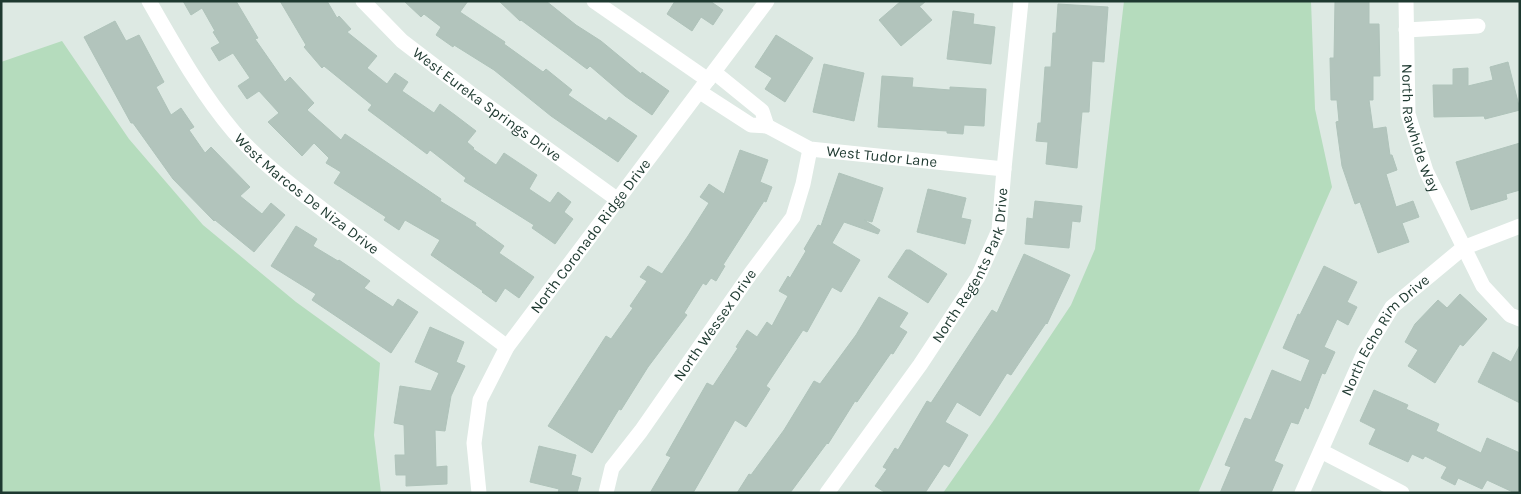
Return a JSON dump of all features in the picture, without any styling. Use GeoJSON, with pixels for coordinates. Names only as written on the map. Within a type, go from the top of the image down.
{"type":"FeatureCollection","features":[{"type":"Feature","properties":{"kind":"street","name":"West Marcos De Niza Drive"},"geometry":{"type":"LineString","coordinates":[[149,1],[191,71],[228,125],[274,171],[348,229],[507,347]]}},
{"type":"Feature","properties":{"kind":"street","name":"West Eureka Springs Drive"},"geometry":{"type":"LineString","coordinates":[[363,1],[402,41],[470,93],[618,200]]}},
{"type":"Feature","properties":{"kind":"street"},"geometry":{"type":"LineString","coordinates":[[594,1],[707,81],[762,111],[766,126]]}},
{"type":"Feature","properties":{"kind":"street","name":"North Coronado Ridge Drive"},"geometry":{"type":"LineString","coordinates":[[479,493],[474,443],[480,400],[507,347],[767,1]]}},
{"type":"Feature","properties":{"kind":"street","name":"North Regents Park Drive"},"geometry":{"type":"LineString","coordinates":[[827,493],[920,365],[978,277],[1000,230],[1021,1]]}},
{"type":"Feature","properties":{"kind":"street","name":"North Rawhide Way"},"geometry":{"type":"LineString","coordinates":[[1406,1],[1408,114],[1426,171],[1484,286],[1510,315],[1520,320]]}},
{"type":"Feature","properties":{"kind":"street"},"geometry":{"type":"LineString","coordinates":[[1406,30],[1478,26]]}},
{"type":"Feature","properties":{"kind":"street","name":"West Tudor Lane"},"geometry":{"type":"LineString","coordinates":[[707,81],[751,125],[766,126],[810,150],[1004,170]]}},
{"type":"Feature","properties":{"kind":"street","name":"North Wessex Drive"},"geometry":{"type":"LineString","coordinates":[[606,493],[612,468],[641,431],[751,273],[793,217],[803,184],[810,150]]}},
{"type":"Feature","properties":{"kind":"street","name":"North Echo Rim Drive"},"geometry":{"type":"LineString","coordinates":[[1302,493],[1364,354],[1392,307],[1464,248],[1520,226]]}},
{"type":"Feature","properties":{"kind":"street"},"geometry":{"type":"LineString","coordinates":[[1321,451],[1402,493]]}},
{"type":"Feature","properties":{"kind":"green space"},"geometry":{"type":"Polygon","coordinates":[[[1124,1],[1311,1],[1315,109],[1332,187],[1198,493],[943,493],[1071,305],[1095,249],[1124,1]]]}},
{"type":"Feature","properties":{"kind":"green space"},"geometry":{"type":"Polygon","coordinates":[[[62,41],[129,139],[203,225],[296,302],[380,363],[374,435],[381,493],[1,493],[1,62],[62,41]]]}},
{"type":"Feature","properties":{"kind":"building"},"geometry":{"type":"Polygon","coordinates":[[[183,1],[236,1],[258,38],[255,39],[285,82],[290,77],[314,103],[307,110],[341,140],[345,134],[441,199],[440,201],[476,223],[475,225],[504,246],[499,253],[534,277],[519,298],[505,288],[496,302],[431,255],[440,240],[405,220],[399,230],[384,220],[386,217],[334,183],[341,172],[326,163],[329,158],[314,143],[302,156],[268,122],[279,113],[259,91],[247,99],[238,86],[250,78],[233,53],[219,61],[211,48],[220,43],[202,8],[191,15],[183,1]]]}},
{"type":"Feature","properties":{"kind":"building"},"geometry":{"type":"Polygon","coordinates":[[[280,1],[327,1],[337,18],[339,16],[351,29],[347,32],[377,56],[367,68],[387,84],[395,73],[408,82],[402,91],[434,113],[440,104],[455,115],[476,131],[467,142],[473,149],[496,165],[504,153],[537,175],[529,189],[550,203],[558,192],[571,202],[564,212],[573,219],[555,244],[532,228],[534,225],[464,181],[466,178],[430,150],[427,154],[368,110],[372,105],[324,66],[322,68],[304,47],[306,45],[280,1]]]}},
{"type":"Feature","properties":{"kind":"building"},"geometry":{"type":"Polygon","coordinates":[[[404,1],[468,1],[460,12],[505,42],[504,44],[543,72],[546,69],[572,90],[568,95],[606,121],[609,117],[637,136],[618,162],[551,116],[494,70],[436,35],[441,27],[424,14],[421,17],[404,1]]]}},
{"type":"Feature","properties":{"kind":"building"},"geometry":{"type":"Polygon","coordinates":[[[499,1],[546,1],[576,25],[601,41],[641,74],[642,72],[669,91],[652,115],[625,96],[590,66],[587,69],[520,21],[499,1]]]}},
{"type":"Feature","properties":{"kind":"building"},"geometry":{"type":"Polygon","coordinates":[[[675,1],[710,1],[723,10],[713,25],[701,17],[692,31],[667,14],[675,1]]]}},
{"type":"Feature","properties":{"kind":"building"},"geometry":{"type":"Polygon","coordinates":[[[901,1],[926,1],[919,7],[932,20],[901,46],[879,20],[901,1]]]}},
{"type":"Feature","properties":{"kind":"building"},"geometry":{"type":"Polygon","coordinates":[[[1335,1],[1369,1],[1369,24],[1379,24],[1380,76],[1373,76],[1373,100],[1369,100],[1373,129],[1386,127],[1390,155],[1392,155],[1397,170],[1386,174],[1396,207],[1413,201],[1419,217],[1402,223],[1409,242],[1378,253],[1360,202],[1355,204],[1342,166],[1336,122],[1339,121],[1337,100],[1331,100],[1330,58],[1334,58],[1335,1]]]}},
{"type":"Feature","properties":{"kind":"building"},"geometry":{"type":"Polygon","coordinates":[[[1058,4],[1108,7],[1104,62],[1092,61],[1089,112],[1082,112],[1077,168],[1046,164],[1048,142],[1036,141],[1038,123],[1041,123],[1045,67],[1051,67],[1053,33],[1056,33],[1058,4]]]}},
{"type":"Feature","properties":{"kind":"building"},"geometry":{"type":"Polygon","coordinates":[[[953,11],[974,14],[973,24],[995,27],[991,64],[947,59],[953,11]]]}},
{"type":"Feature","properties":{"kind":"building"},"geometry":{"type":"Polygon","coordinates":[[[115,21],[126,41],[139,35],[164,82],[156,87],[171,115],[181,108],[194,127],[189,130],[205,153],[211,147],[250,187],[240,196],[262,214],[271,203],[285,215],[254,252],[214,221],[173,179],[133,123],[131,123],[84,37],[115,21]]]}},
{"type":"Feature","properties":{"kind":"building"},"geometry":{"type":"Polygon","coordinates":[[[776,35],[813,58],[785,102],[765,89],[772,78],[755,67],[776,35]]]}},
{"type":"Feature","properties":{"kind":"building"},"geometry":{"type":"Polygon","coordinates":[[[1508,62],[1520,110],[1485,119],[1484,116],[1434,117],[1433,85],[1453,85],[1453,69],[1468,68],[1468,86],[1493,80],[1490,67],[1508,62]]]}},
{"type":"Feature","properties":{"kind":"building"},"geometry":{"type":"Polygon","coordinates":[[[824,64],[864,73],[854,121],[813,112],[824,64]]]}},
{"type":"Feature","properties":{"kind":"building"},"geometry":{"type":"Polygon","coordinates":[[[882,76],[913,78],[912,87],[950,90],[950,87],[986,89],[984,126],[964,125],[963,134],[947,133],[947,131],[878,127],[882,76]]]}},
{"type":"Feature","properties":{"kind":"building"},"geometry":{"type":"Polygon","coordinates":[[[1520,143],[1520,190],[1506,194],[1507,199],[1471,210],[1456,162],[1520,143]]]}},
{"type":"Feature","properties":{"kind":"building"},"geometry":{"type":"Polygon","coordinates":[[[740,150],[768,160],[760,182],[772,187],[766,202],[764,201],[723,265],[725,266],[716,281],[711,278],[706,285],[703,283],[684,313],[687,315],[648,367],[621,410],[619,409],[592,453],[548,426],[606,336],[611,339],[633,308],[630,306],[647,281],[640,277],[648,266],[662,274],[688,236],[709,203],[700,197],[709,184],[724,194],[740,150]]]}},
{"type":"Feature","properties":{"kind":"building"},"geometry":{"type":"Polygon","coordinates":[[[839,173],[883,188],[872,222],[864,220],[880,230],[878,234],[844,222],[832,243],[860,260],[841,292],[832,287],[807,332],[803,330],[766,386],[770,389],[746,427],[735,420],[693,493],[650,493],[671,457],[666,455],[707,383],[713,386],[738,348],[736,347],[747,330],[757,337],[767,322],[772,326],[788,296],[779,291],[788,276],[790,278],[806,251],[804,249],[818,225],[821,226],[839,173]]]}},
{"type":"Feature","properties":{"kind":"building"},"geometry":{"type":"Polygon","coordinates":[[[928,189],[966,198],[961,218],[971,220],[965,244],[917,232],[928,189]]]}},
{"type":"Feature","properties":{"kind":"building"},"geometry":{"type":"Polygon","coordinates":[[[1035,201],[1082,206],[1080,222],[1072,221],[1069,248],[1025,244],[1027,218],[1033,219],[1035,201]]]}},
{"type":"Feature","properties":{"kind":"building"},"geometry":{"type":"Polygon","coordinates":[[[296,226],[317,239],[313,246],[339,260],[370,281],[364,288],[393,307],[398,299],[418,312],[391,353],[312,300],[316,294],[271,266],[296,226]]]}},
{"type":"Feature","properties":{"kind":"building"},"geometry":{"type":"Polygon","coordinates":[[[906,250],[910,250],[947,274],[928,303],[888,277],[906,250]]]}},
{"type":"Feature","properties":{"kind":"building"},"geometry":{"type":"Polygon","coordinates":[[[1024,254],[1070,275],[1047,324],[1011,375],[1007,373],[980,416],[957,402],[945,422],[968,435],[949,467],[944,464],[925,493],[886,493],[875,486],[887,469],[883,467],[895,448],[898,450],[927,401],[931,403],[992,310],[997,313],[1024,254]]]}},
{"type":"Feature","properties":{"kind":"building"},"geometry":{"type":"Polygon","coordinates":[[[1324,266],[1357,282],[1347,302],[1357,307],[1348,325],[1337,319],[1324,347],[1335,352],[1325,374],[1322,373],[1308,409],[1305,407],[1298,424],[1291,422],[1274,461],[1283,465],[1271,493],[1220,493],[1231,467],[1225,465],[1245,418],[1251,420],[1272,370],[1301,382],[1310,360],[1283,348],[1298,314],[1300,315],[1324,266]]]}},
{"type":"Feature","properties":{"kind":"building"},"geometry":{"type":"Polygon","coordinates":[[[1460,294],[1487,319],[1463,346],[1460,344],[1435,383],[1408,366],[1418,350],[1405,342],[1415,324],[1438,300],[1447,308],[1460,294]]]}},
{"type":"Feature","properties":{"kind":"building"},"geometry":{"type":"Polygon","coordinates":[[[879,297],[908,313],[899,327],[907,332],[857,402],[855,401],[828,444],[790,493],[737,493],[749,474],[751,475],[784,430],[814,381],[820,384],[856,335],[879,297]]]}},
{"type":"Feature","properties":{"kind":"building"},"geometry":{"type":"Polygon","coordinates":[[[430,327],[464,342],[456,362],[465,366],[451,396],[445,431],[435,430],[436,467],[447,466],[447,484],[406,486],[406,475],[396,475],[395,455],[405,455],[404,425],[394,423],[400,386],[431,391],[439,373],[415,362],[430,327]]]}},
{"type":"Feature","properties":{"kind":"building"},"geometry":{"type":"Polygon","coordinates":[[[1520,345],[1520,403],[1478,382],[1493,352],[1511,362],[1520,345]]]}},
{"type":"Feature","properties":{"kind":"building"},"geometry":{"type":"Polygon","coordinates":[[[1374,390],[1408,405],[1406,409],[1439,424],[1436,431],[1481,453],[1487,438],[1520,453],[1520,493],[1515,493],[1487,480],[1482,489],[1458,478],[1455,485],[1441,478],[1447,467],[1425,456],[1423,459],[1412,454],[1408,462],[1369,444],[1376,429],[1360,421],[1374,390]]]}},
{"type":"Feature","properties":{"kind":"building"},"geometry":{"type":"Polygon","coordinates":[[[539,446],[576,455],[571,475],[581,478],[577,493],[558,493],[559,489],[530,482],[539,446]]]}}]}
